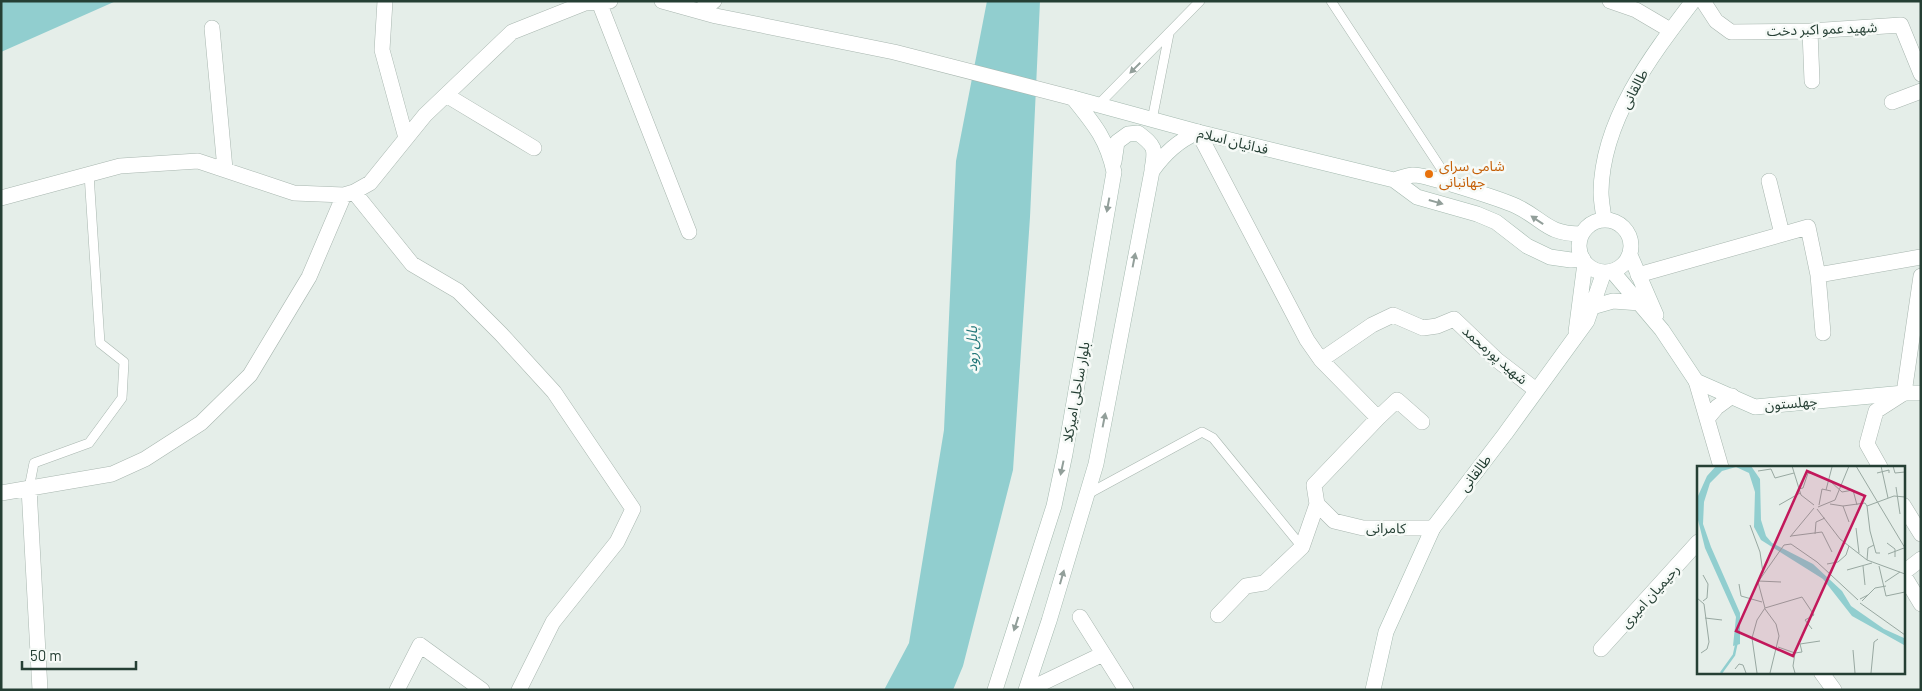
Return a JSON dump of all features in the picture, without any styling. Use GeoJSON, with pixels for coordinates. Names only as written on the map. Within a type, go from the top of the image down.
{"type":"FeatureCollection","features":[{"type":"Feature","properties":{"kind":"street"},"geometry":{"type":"LineString","coordinates":[[385,1],[382,50],[406,138]]}},
{"type":"Feature","properties":{"kind":"street","name":"فدائیان اسلام"},"geometry":{"type":"LineString","coordinates":[[662,1],[698,11],[894,52],[1198,132],[1394,180],[1417,197],[1496,222],[1527,246],[1550,257],[1584,261]]}},
{"type":"Feature","properties":{"kind":"street"},"geometry":{"type":"LineString","coordinates":[[698,11],[714,1]]}},
{"type":"Feature","properties":{"kind":"street"},"geometry":{"type":"LineString","coordinates":[[1610,1],[1636,10],[1670,30]]}},
{"type":"Feature","properties":{"kind":"street","name":"طالقانی"},"geometry":{"type":"LineString","coordinates":[[1604,219],[1601,192],[1605,160],[1619,116],[1654,52],[1693,1]]}},
{"type":"Feature","properties":{"kind":"street","name":"شهید عمو اکبر دخت"},"geometry":{"type":"LineString","coordinates":[[1703,1],[1716,21],[1731,32],[1810,31],[1901,25],[1921,74]]}},
{"type":"Feature","properties":{"kind":"street"},"geometry":{"type":"LineString","coordinates":[[1,198],[120,166],[198,161],[294,193],[349,194],[370,183],[425,115],[512,32],[585,3],[604,2],[689,232]]}},
{"type":"Feature","properties":{"kind":"street"},"geometry":{"type":"LineString","coordinates":[[212,28],[225,169]]}},
{"type":"Feature","properties":{"kind":"street"},"geometry":{"type":"LineString","coordinates":[[1810,31],[1812,81]]}},
{"type":"Feature","properties":{"kind":"street"},"geometry":{"type":"LineString","coordinates":[[1892,102],[1921,91]]}},
{"type":"Feature","properties":{"kind":"street"},"geometry":{"type":"LineString","coordinates":[[446,95],[534,148]]}},
{"type":"Feature","properties":{"kind":"street","name":"بلوار ساحلی امیرکلا"},"geometry":{"type":"LineString","coordinates":[[995,690],[1054,506],[1066,454],[1114,172],[1110,153],[1096,126],[1073,98]]}},
{"type":"Feature","properties":{"kind":"street"},"geometry":{"type":"LineString","coordinates":[[1152,171],[1170,148],[1184,138],[1198,132],[1307,340],[1321,360],[1378,418]]}},
{"type":"Feature","properties":{"kind":"street"},"geometry":{"type":"LineString","coordinates":[[1030,688],[1096,464],[1155,156],[1152,144],[1138,133],[1128,134],[1117,142],[1114,155],[1114,172]]}},
{"type":"Feature","properties":{"kind":"street","name":"فدائیان اسلام"},"geometry":{"type":"LineString","coordinates":[[1394,180],[1414,175],[1452,185],[1516,206],[1551,229],[1565,234],[1582,234]]}},
{"type":"Feature","properties":{"kind":"street"},"geometry":{"type":"LineString","coordinates":[[1768,181],[1782,234]]}},
{"type":"Feature","properties":{"kind":"street"},"geometry":{"type":"LineString","coordinates":[[1,493],[112,474],[145,459],[200,423],[250,375],[309,277],[349,194]]}},
{"type":"Feature","properties":{"kind":"street"},"geometry":{"type":"LineString","coordinates":[[349,194],[412,264],[458,291],[501,334],[554,392],[633,509],[617,542],[553,622],[519,690]]}},
{"type":"Feature","properties":{"kind":"street"},"geometry":{"type":"LineString","coordinates":[[1630,255],[1622,266],[1608,271],[1594,269],[1584,261],[1579,243],[1582,234],[1591,223],[1604,219],[1616,222],[1626,230],[1631,242],[1630,255],[1662,330]]}},
{"type":"Feature","properties":{"kind":"street"},"geometry":{"type":"LineString","coordinates":[[1638,275],[1808,228],[1818,275],[1823,333]]}},
{"type":"Feature","properties":{"kind":"street"},"geometry":{"type":"LineString","coordinates":[[1818,275],[1921,257]]}},
{"type":"Feature","properties":{"kind":"street","name":"طالقانی"},"geometry":{"type":"LineString","coordinates":[[1373,690],[1386,632],[1433,528],[1575,338],[1584,261]]}},
{"type":"Feature","properties":{"kind":"street"},"geometry":{"type":"LineString","coordinates":[[1608,271],[1640,303],[1662,330],[1696,381],[1721,466]]}},
{"type":"Feature","properties":{"kind":"street"},"geometry":{"type":"LineString","coordinates":[[1575,338],[1587,321],[1608,271]]}},
{"type":"Feature","properties":{"kind":"street"},"geometry":{"type":"LineString","coordinates":[[1879,466],[1867,444],[1876,411],[1904,393],[1921,276]]}},
{"type":"Feature","properties":{"kind":"street"},"geometry":{"type":"LineString","coordinates":[[1592,307],[1613,301],[1640,303]]}},
{"type":"Feature","properties":{"kind":"street","name":"شهید پورمحمد"},"geometry":{"type":"LineString","coordinates":[[1321,360],[1372,326],[1393,315],[1422,328],[1437,326],[1454,320],[1497,360],[1536,390]]}},
{"type":"Feature","properties":{"kind":"street","name":"چهلستون"},"geometry":{"type":"LineString","coordinates":[[1696,381],[1755,407],[1904,393],[1921,394]]}},
{"type":"Feature","properties":{"kind":"street"},"geometry":{"type":"LineString","coordinates":[[1707,419],[1717,406],[1732,396]]}},
{"type":"Feature","properties":{"kind":"street"},"geometry":{"type":"LineString","coordinates":[[1218,615],[1246,586],[1264,583],[1302,547],[1317,504],[1314,485],[1397,400],[1422,422]]}},
{"type":"Feature","properties":{"kind":"street"},"geometry":{"type":"LineString","coordinates":[[29,488],[40,690]]}},
{"type":"Feature","properties":{"kind":"street","name":"کامرانی"},"geometry":{"type":"LineString","coordinates":[[1317,504],[1334,521],[1363,528],[1433,528]]}},
{"type":"Feature","properties":{"kind":"street"},"geometry":{"type":"LineString","coordinates":[[1904,507],[1921,534]]}},
{"type":"Feature","properties":{"kind":"street","name":"رحیمیان امیری"},"geometry":{"type":"LineString","coordinates":[[1601,649],[1697,543]]}},
{"type":"Feature","properties":{"kind":"street"},"geometry":{"type":"LineString","coordinates":[[1904,572],[1921,559]]}},
{"type":"Feature","properties":{"kind":"street"},"geometry":{"type":"LineString","coordinates":[[1904,575],[1921,604]]}},
{"type":"Feature","properties":{"kind":"street"},"geometry":{"type":"LineString","coordinates":[[1080,617],[1126,690]]}},
{"type":"Feature","properties":{"kind":"street"},"geometry":{"type":"LineString","coordinates":[[397,690],[420,645],[482,690]]}},
{"type":"Feature","properties":{"kind":"street"},"geometry":{"type":"LineString","coordinates":[[1030,688],[1103,654]]}},
{"type":"Feature","properties":{"kind":"street"},"geometry":{"type":"LineString","coordinates":[[1823,674],[1834,690]]}},
{"type":"Feature","properties":{"kind":"lane"},"geometry":{"type":"LineString","coordinates":[[1097,106],[1170,34],[1200,1]]}},
{"type":"Feature","properties":{"kind":"lane"},"geometry":{"type":"LineString","coordinates":[[1331,1],[1452,185]]}},
{"type":"Feature","properties":{"kind":"lane"},"geometry":{"type":"LineString","coordinates":[[1152,120],[1170,34]]}},
{"type":"Feature","properties":{"kind":"lane"},"geometry":{"type":"LineString","coordinates":[[29,488],[34,463],[89,443],[122,398],[124,362],[100,343],[88,174]]}},
{"type":"Feature","properties":{"kind":"lane"},"geometry":{"type":"LineString","coordinates":[[1086,496],[1202,432],[1213,438],[1302,547]]}},
{"type":"Feature","properties":{"kind":"water"},"geometry":{"type":"Polygon","coordinates":[[[1,1],[116,1],[1,52],[1,1]]]}},
{"type":"Feature","properties":{"kind":"water","name":"بابل رود"},"geometry":{"type":"Polygon","coordinates":[[[987,1],[1040,1],[1030,217],[1013,470],[963,666],[953,690],[884,690],[909,643],[944,430],[956,161],[987,1]]]}},
{"type":"Feature","properties":{"kind":"place","name":"شامی سرای جهانبانی"},"geometry":{"type":"Point","coordinates":[1429,174]}}]}
